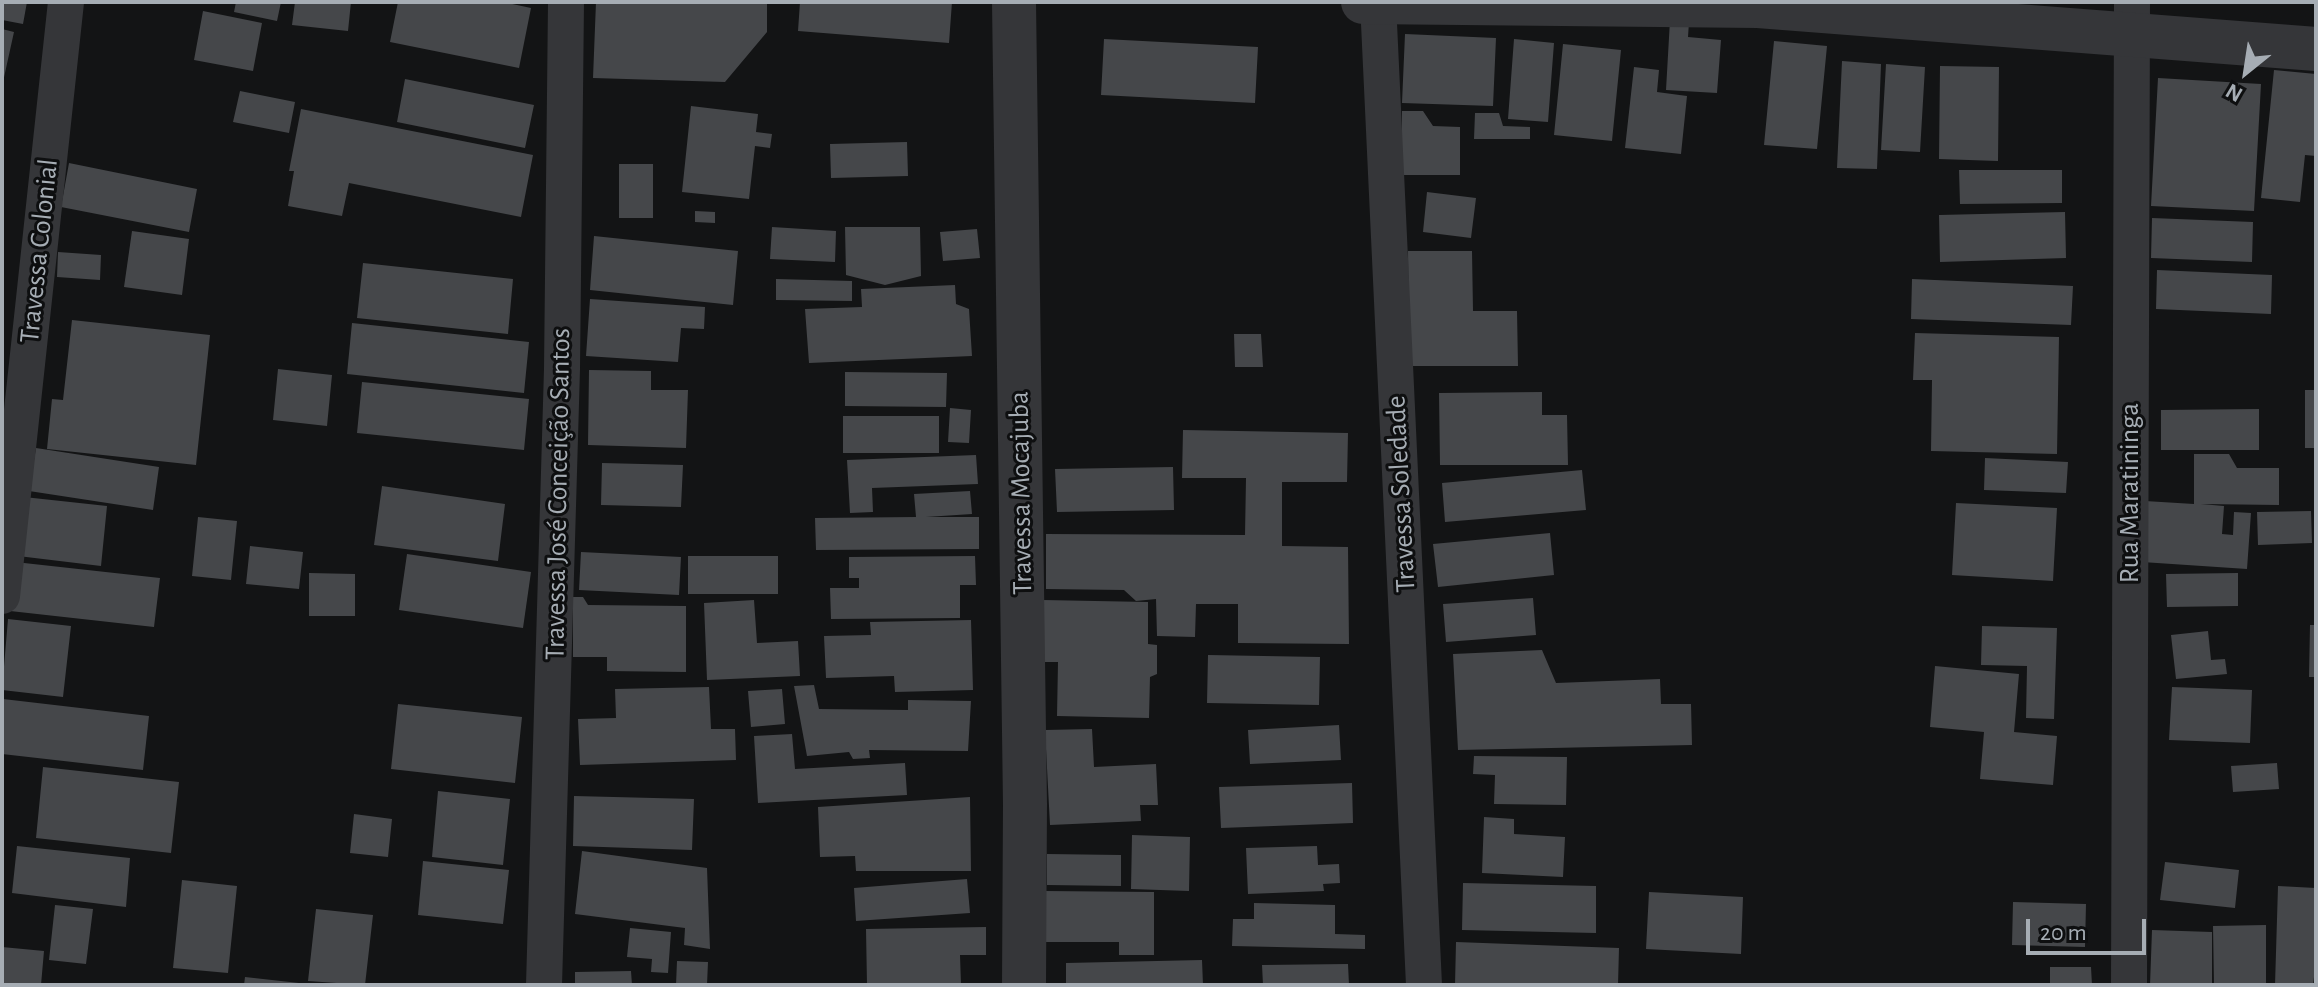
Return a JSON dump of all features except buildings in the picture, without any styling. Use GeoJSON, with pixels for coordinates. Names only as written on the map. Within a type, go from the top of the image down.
{"type":"FeatureCollection","features":[{"type":"Feature","properties":{"kind":"street","name":"Travessa Colonial"},"geometry":{"type":"LineString","coordinates":[[2,596],[66,2]]}},
{"type":"Feature","properties":{"kind":"street","name":"Travessa José Conceição Santos"},"geometry":{"type":"LineString","coordinates":[[544,985],[562,369],[566,2]]}},
{"type":"Feature","properties":{"kind":"street","name":"Travessa Mocajuba"},"geometry":{"type":"LineString","coordinates":[[1014,2],[1025,804],[1024,985]]}},
{"type":"Feature","properties":{"kind":"street"},"geometry":{"type":"LineString","coordinates":[[1363,2],[1758,4],[2132,18],[2316,49]]}},
{"type":"Feature","properties":{"kind":"street","name":"Travessa Soledade"},"geometry":{"type":"LineString","coordinates":[[1378,2],[1424,985]]}},
{"type":"Feature","properties":{"kind":"street","name":"Rua Maratininga"},"geometry":{"type":"LineString","coordinates":[[2129,985],[2132,18]]}}]}
